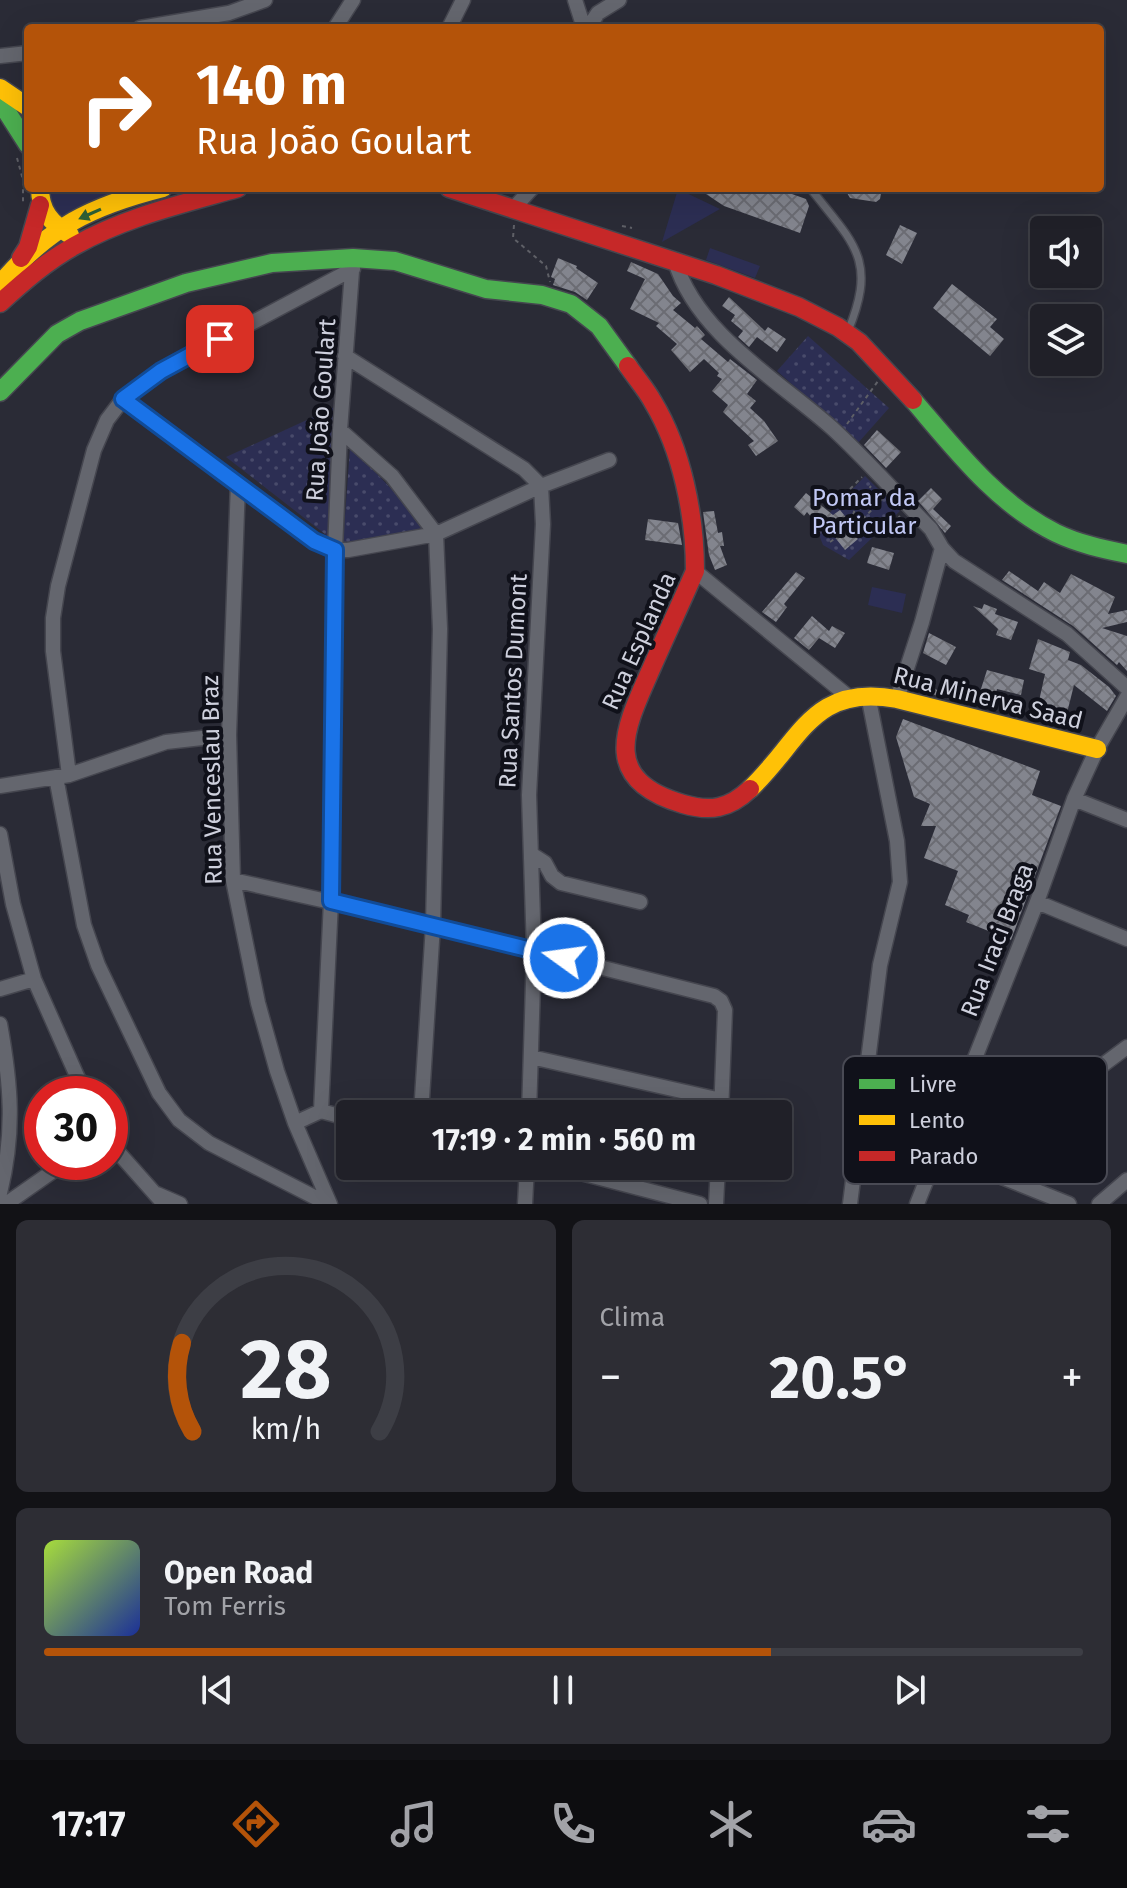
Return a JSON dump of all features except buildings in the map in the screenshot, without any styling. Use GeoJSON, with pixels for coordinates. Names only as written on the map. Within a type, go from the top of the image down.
{"type":"FeatureCollection","features":[{"type":"Feature","properties":{"kind":"street"},"geometry":{"type":"LineString","coordinates":[[164,24],[229,13],[265,0]]}},
{"type":"Feature","properties":{"kind":"street"},"geometry":{"type":"LineString","coordinates":[[338,24],[353,0]]}},
{"type":"Feature","properties":{"kind":"street"},"geometry":{"type":"LineString","coordinates":[[451,24],[463,0]]}},
{"type":"Feature","properties":{"kind":"street"},"geometry":{"type":"LineString","coordinates":[[575,0],[584,24]]}},
{"type":"Feature","properties":{"kind":"street"},"geometry":{"type":"LineString","coordinates":[[589,24],[598,13],[619,0]]}},
{"type":"Feature","properties":{"kind":"street"},"geometry":{"type":"LineString","coordinates":[[0,56],[24,53]]}},
{"type":"Feature","properties":{"kind":"street"},"geometry":{"type":"LineString","coordinates":[[0,88],[24,104]]}},
{"type":"Feature","properties":{"kind":"street"},"geometry":{"type":"LineString","coordinates":[[0,101],[22,149]]}},
{"type":"Feature","properties":{"kind":"street"},"geometry":{"type":"LineString","coordinates":[[21,259],[59,228],[130,192]]}},
{"type":"Feature","properties":{"kind":"street"},"geometry":{"type":"LineString","coordinates":[[116,228],[124,217],[130,192]]}},
{"type":"Feature","properties":{"kind":"street"},"geometry":{"type":"LineString","coordinates":[[0,303],[48,264],[85,240],[226,192]]}},
{"type":"Feature","properties":{"kind":"street"},"geometry":{"type":"LineString","coordinates":[[462,192],[675,261],[799,307],[847,333],[887,369],[979,476],[1020,513],[1074,542],[1127,554]]}},
{"type":"Feature","properties":{"kind":"street"},"geometry":{"type":"LineString","coordinates":[[514,208],[528,192]]}},
{"type":"Feature","properties":{"kind":"street"},"geometry":{"type":"LineString","coordinates":[[34,199],[59,228],[85,240]]}},
{"type":"Feature","properties":{"kind":"street"},"geometry":{"type":"LineString","coordinates":[[0,284],[28,247],[34,199]]}},
{"type":"Feature","properties":{"kind":"street","name":"Rua Esplanda"},"geometry":{"type":"LineString","coordinates":[[0,392],[57,334],[80,321],[148,296],[236,270],[298,260],[353,263],[395,261],[486,289],[556,298],[585,313],[614,346],[653,401],[665,424],[684,481],[695,545],[695,571],[623,739],[623,753],[630,769],[643,784],[674,802],[704,810],[718,809],[744,795],[815,714],[829,704],[859,697]]}},
{"type":"Feature","properties":{"kind":"street"},"geometry":{"type":"LineString","coordinates":[[675,261],[680,280],[715,329],[839,435],[931,529],[954,561],[1067,634],[1127,688]]}},
{"type":"Feature","properties":{"kind":"street"},"geometry":{"type":"LineString","coordinates":[[324,1202],[209,1143],[179,1120],[159,1093],[98,965],[87,936],[62,776],[53,618],[58,586],[94,450],[107,420],[123,399],[161,371],[353,263]]}},
{"type":"Feature","properties":{"kind":"street","name":"Rua João Goulart"},"geometry":{"type":"LineString","coordinates":[[321,1111],[331,901],[335,550],[340,430],[353,263]]}},
{"type":"Feature","properties":{"kind":"street"},"geometry":{"type":"LineString","coordinates":[[345,356],[524,469],[541,486]]}},
{"type":"Feature","properties":{"kind":"street"},"geometry":{"type":"LineString","coordinates":[[123,399],[314,541],[335,550],[436,534],[541,486],[609,460]]}},
{"type":"Feature","properties":{"kind":"street"},"geometry":{"type":"LineString","coordinates":[[340,430],[392,476],[436,534],[440,629],[433,925],[422,1100]]}},
{"type":"Feature","properties":{"kind":"street","name":"Rua Venceslau Braz"},"geometry":{"type":"LineString","coordinates":[[238,483],[229,735],[233,880],[258,1003],[295,1123],[324,1202]]}},
{"type":"Feature","properties":{"kind":"street","name":"Rua Santos Dumont"},"geometry":{"type":"LineString","coordinates":[[529,1100],[534,951],[529,795],[543,524],[541,486]]}},
{"type":"Feature","properties":{"kind":"street"},"geometry":{"type":"LineString","coordinates":[[897,699],[942,548]]}},
{"type":"Feature","properties":{"kind":"street"},"geometry":{"type":"LineString","coordinates":[[695,571],[859,697],[897,841],[900,882],[880,965],[869,1056]]}},
{"type":"Feature","properties":{"kind":"street","name":"Rua Minerva Saad"},"geometry":{"type":"LineString","coordinates":[[859,697],[897,699],[1097,749]]}},
{"type":"Feature","properties":{"kind":"street","name":"Rua Iraci Braga"},"geometry":{"type":"LineString","coordinates":[[975,1056],[1037,902],[1074,799],[1097,749],[1125,703]]}},
{"type":"Feature","properties":{"kind":"street"},"geometry":{"type":"LineString","coordinates":[[0,786],[62,776],[166,742],[229,735]]}},
{"type":"Feature","properties":{"kind":"street"},"geometry":{"type":"LineString","coordinates":[[1074,799],[1127,820]]}},
{"type":"Feature","properties":{"kind":"street"},"geometry":{"type":"LineString","coordinates":[[0,834],[13,904],[34,979],[77,1076]]}},
{"type":"Feature","properties":{"kind":"street"},"geometry":{"type":"LineString","coordinates":[[531,854],[545,863],[552,876],[561,883],[640,902]]}},
{"type":"Feature","properties":{"kind":"street"},"geometry":{"type":"LineString","coordinates":[[233,880],[433,925],[714,996],[721,1001],[725,1010],[721,1100]]}},
{"type":"Feature","properties":{"kind":"street"},"geometry":{"type":"LineString","coordinates":[[1037,902],[1127,939]]}},
{"type":"Feature","properties":{"kind":"street"},"geometry":{"type":"LineString","coordinates":[[0,989],[34,979]]}},
{"type":"Feature","properties":{"kind":"street"},"geometry":{"type":"LineString","coordinates":[[0,1024],[11,1083],[12,1127],[0,1193]]}},
{"type":"Feature","properties":{"kind":"street"},"geometry":{"type":"LineString","coordinates":[[1107,1062],[1127,1047]]}},
{"type":"Feature","properties":{"kind":"street"},"geometry":{"type":"LineString","coordinates":[[531,1057],[694,1100]]}},
{"type":"Feature","properties":{"kind":"street"},"geometry":{"type":"LineString","coordinates":[[295,1123],[321,1111],[336,1115]]}},
{"type":"Feature","properties":{"kind":"street"},"geometry":{"type":"LineString","coordinates":[[128,1163],[160,1199],[180,1204]]}},
{"type":"Feature","properties":{"kind":"street"},"geometry":{"type":"LineString","coordinates":[[6,1204],[40,1180]]}},
{"type":"Feature","properties":{"kind":"street"},"geometry":{"type":"LineString","coordinates":[[525,1204],[526,1180]]}},
{"type":"Feature","properties":{"kind":"street"},"geometry":{"type":"LineString","coordinates":[[608,1180],[700,1204]]}},
{"type":"Feature","properties":{"kind":"street"},"geometry":{"type":"LineString","coordinates":[[716,1204],[717,1180]]}},
{"type":"Feature","properties":{"kind":"street"},"geometry":{"type":"LineString","coordinates":[[1099,1204],[1127,1180]]}},
{"type":"Feature","properties":{"kind":"street"},"geometry":{"type":"LineString","coordinates":[[850,1204],[853,1184]]}},
{"type":"Feature","properties":{"kind":"street","name":"Rua Iraci Braga"},"geometry":{"type":"LineString","coordinates":[[917,1204],[925,1184]]}},
{"type":"Feature","properties":{"kind":"street"},"geometry":{"type":"LineString","coordinates":[[1017,1184],[1069,1204]]}},
{"type":"Feature","properties":{"kind":"lane"},"geometry":{"type":"LineString","coordinates":[[813,192],[853,243],[861,259],[862,278],[857,309],[847,333]]}},
{"type":"Feature","properties":{"kind":"path"},"geometry":{"type":"LineString","coordinates":[[22,149],[24,182]]}},
{"type":"Feature","properties":{"kind":"path"},"geometry":{"type":"LineString","coordinates":[[514,208],[513,238],[546,266],[551,280],[549,291]]}},
{"type":"Feature","properties":{"kind":"path"},"geometry":{"type":"LineString","coordinates":[[839,435],[887,369]]}},
{"type":"Feature","properties":{"kind":"path"},"geometry":{"type":"LineString","coordinates":[[850,489],[866,474]]}},
{"type":"Feature","properties":{"kind":"path"},"geometry":{"type":"LineString","coordinates":[[856,523],[852,518],[857,503],[874,482]]}},
{"type":"Feature","properties":{"kind":"path"},"geometry":{"type":"LineString","coordinates":[[830,542],[886,495]]}},
{"type":"Feature","properties":{"kind":"path"},"geometry":{"type":"LineString","coordinates":[[892,525],[904,512]]}},
{"type":"Feature","properties":{"kind":"green space"},"geometry":{"type":"Polygon","coordinates":[[[48,192],[120,192],[120,195],[57,220],[48,192]]]}},
{"type":"Feature","properties":{"kind":"green space"},"geometry":{"type":"Polygon","coordinates":[[[677,192],[684,192],[720,209],[662,242],[677,192]]]}},
{"type":"Feature","properties":{"kind":"green space"},"geometry":{"type":"Polygon","coordinates":[[[710,248],[760,266],[755,278],[706,260],[710,248]]]}},
{"type":"Feature","properties":{"kind":"green space"},"geometry":{"type":"Polygon","coordinates":[[[808,336],[889,408],[858,443],[777,371],[808,336]]]}},
{"type":"Feature","properties":{"kind":"green space"},"geometry":{"type":"Polygon","coordinates":[[[335,407],[330,538],[226,457],[335,407]]]}},
{"type":"Feature","properties":{"kind":"green space"},"geometry":{"type":"Polygon","coordinates":[[[350,448],[389,486],[422,528],[375,540],[343,544],[350,448]]]}},
{"type":"Feature","properties":{"kind":"green space","name":"Pomar da Particular"},"geometry":{"type":"Polygon","coordinates":[[[865,476],[900,511],[849,560],[823,545],[816,527],[865,476]]]}},
{"type":"Feature","properties":{"kind":"green space"},"geometry":{"type":"Polygon","coordinates":[[[872,587],[906,594],[902,613],[868,605],[872,587]]]}},
{"type":"Feature","properties":{"kind":"traffic: fast"},"geometry":{"type":"LineString","coordinates":[[0,101],[24,139]]}},
{"type":"Feature","properties":{"kind":"traffic: fast"},"geometry":{"type":"LineString","coordinates":[[0,392],[57,334],[80,321],[186,283],[272,263],[353,258],[395,261],[486,289],[542,295],[571,304],[599,326],[628,366]]}},
{"type":"Feature","properties":{"kind":"traffic: fast"},"geometry":{"type":"LineString","coordinates":[[913,400],[978,474],[1015,507],[1065,537],[1127,554]]}},
{"type":"Feature","properties":{"kind":"traffic: slow"},"geometry":{"type":"LineString","coordinates":[[0,88],[24,104]]}},
{"type":"Feature","properties":{"kind":"traffic: slow"},"geometry":{"type":"LineString","coordinates":[[41,192],[48,216],[70,235]]}},
{"type":"Feature","properties":{"kind":"traffic: slow"},"geometry":{"type":"LineString","coordinates":[[0,284],[36,247],[73,221],[148,192]]}},
{"type":"Feature","properties":{"kind":"traffic: slow"},"geometry":{"type":"LineString","coordinates":[[750,789],[811,720],[845,700],[868,696],[897,699],[1097,749]]}},
{"type":"Feature","properties":{"kind":"traffic: jam"},"geometry":{"type":"LineString","coordinates":[[0,303],[45,265],[93,236],[154,212],[224,192]]}},
{"type":"Feature","properties":{"kind":"traffic: jam"},"geometry":{"type":"LineString","coordinates":[[461,192],[716,275],[799,307],[859,342],[913,400]]}},
{"type":"Feature","properties":{"kind":"traffic: jam"},"geometry":{"type":"LineString","coordinates":[[21,258],[28,247],[40,205]]}},
{"type":"Feature","properties":{"kind":"traffic: jam"},"geometry":{"type":"LineString","coordinates":[[628,366],[663,421],[679,462],[693,528],[695,571],[634,710],[626,748],[629,765],[638,780],[656,793],[693,806],[711,808],[727,805],[750,789]]}},
{"type":"Feature","properties":{"kind":"route"},"geometry":{"type":"LineString","coordinates":[[220,339],[161,371],[123,399],[314,541],[335,550],[331,901],[564,958]]}}]}
